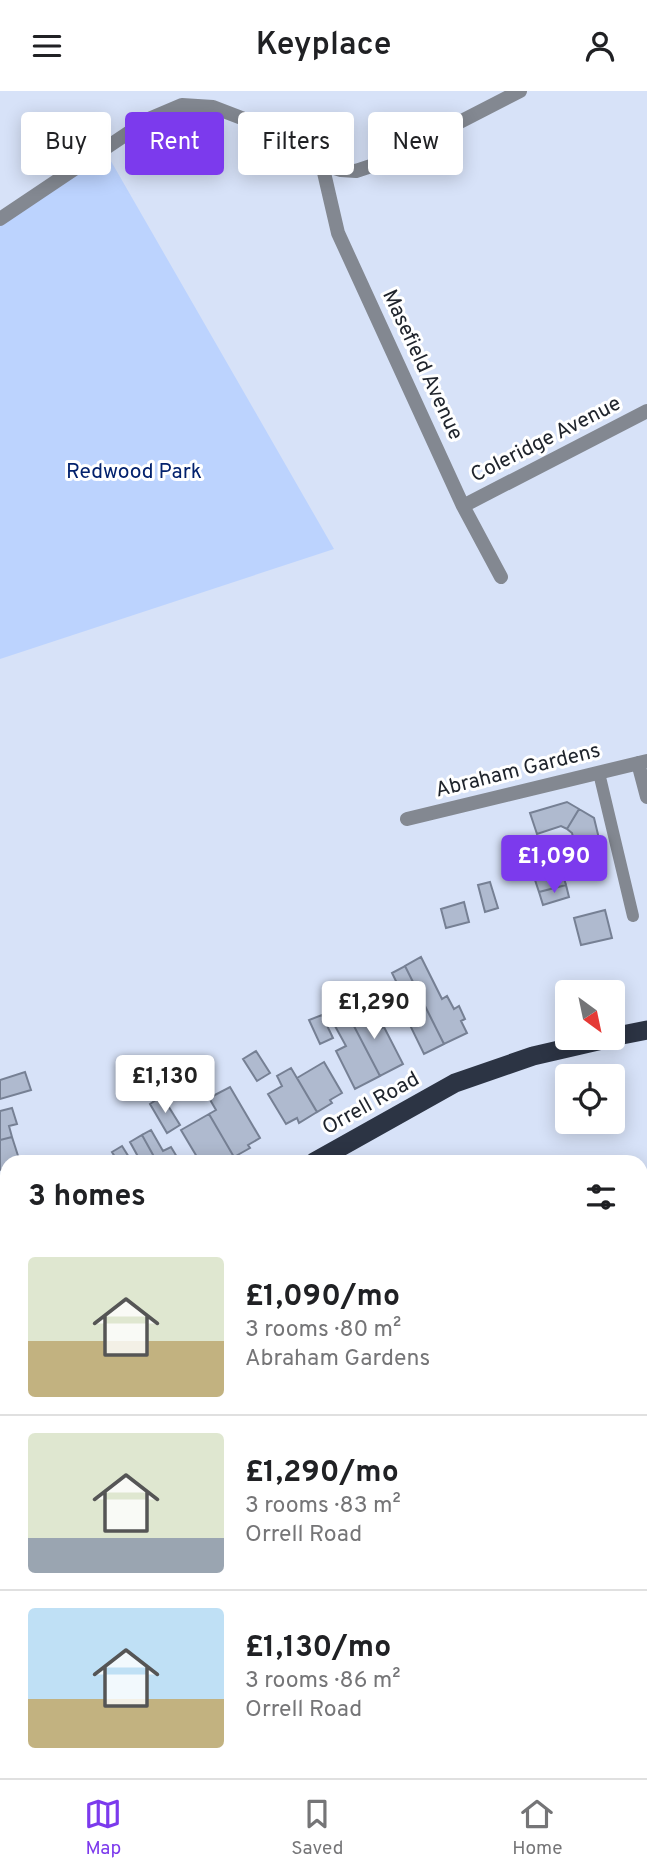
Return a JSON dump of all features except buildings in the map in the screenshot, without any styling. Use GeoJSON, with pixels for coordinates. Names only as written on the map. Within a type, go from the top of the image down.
{"type":"FeatureCollection","features":[{"type":"Feature","properties":{"kind":"highway","name":"Orrell Road"},"geometry":{"type":"LineString","coordinates":[[625,1035],[647,1030]]}},
{"type":"Feature","properties":{"kind":"highway","name":"Orrell Road"},"geometry":{"type":"LineString","coordinates":[[326,1155],[454,1083],[533,1056],[559,1050]]}},
{"type":"Feature","properties":{"kind":"street"},"geometry":{"type":"LineString","coordinates":[[354,171],[380,163],[520,91]]}},
{"type":"Feature","properties":{"kind":"street"},"geometry":{"type":"LineString","coordinates":[[0,219],[149,119],[182,105],[213,107],[238,117]]}},
{"type":"Feature","properties":{"kind":"street","name":"Masefield Avenue"},"geometry":{"type":"LineString","coordinates":[[325,175],[338,233],[463,506],[501,577]]}},
{"type":"Feature","properties":{"kind":"street","name":"Coleridge Avenue"},"geometry":{"type":"LineString","coordinates":[[463,506],[647,411]]}},
{"type":"Feature","properties":{"kind":"street","name":"Abraham Gardens"},"geometry":{"type":"LineString","coordinates":[[407,820],[643,762],[647,797]]}},
{"type":"Feature","properties":{"kind":"lane"},"geometry":{"type":"LineString","coordinates":[[599,773],[633,916]]}},
{"type":"Feature","properties":{"kind":"green space","name":"Redwood Park"},"geometry":{"type":"Polygon","coordinates":[[[111,161],[334,549],[0,659],[0,219],[65,175],[111,175],[111,161]]]}}]}
